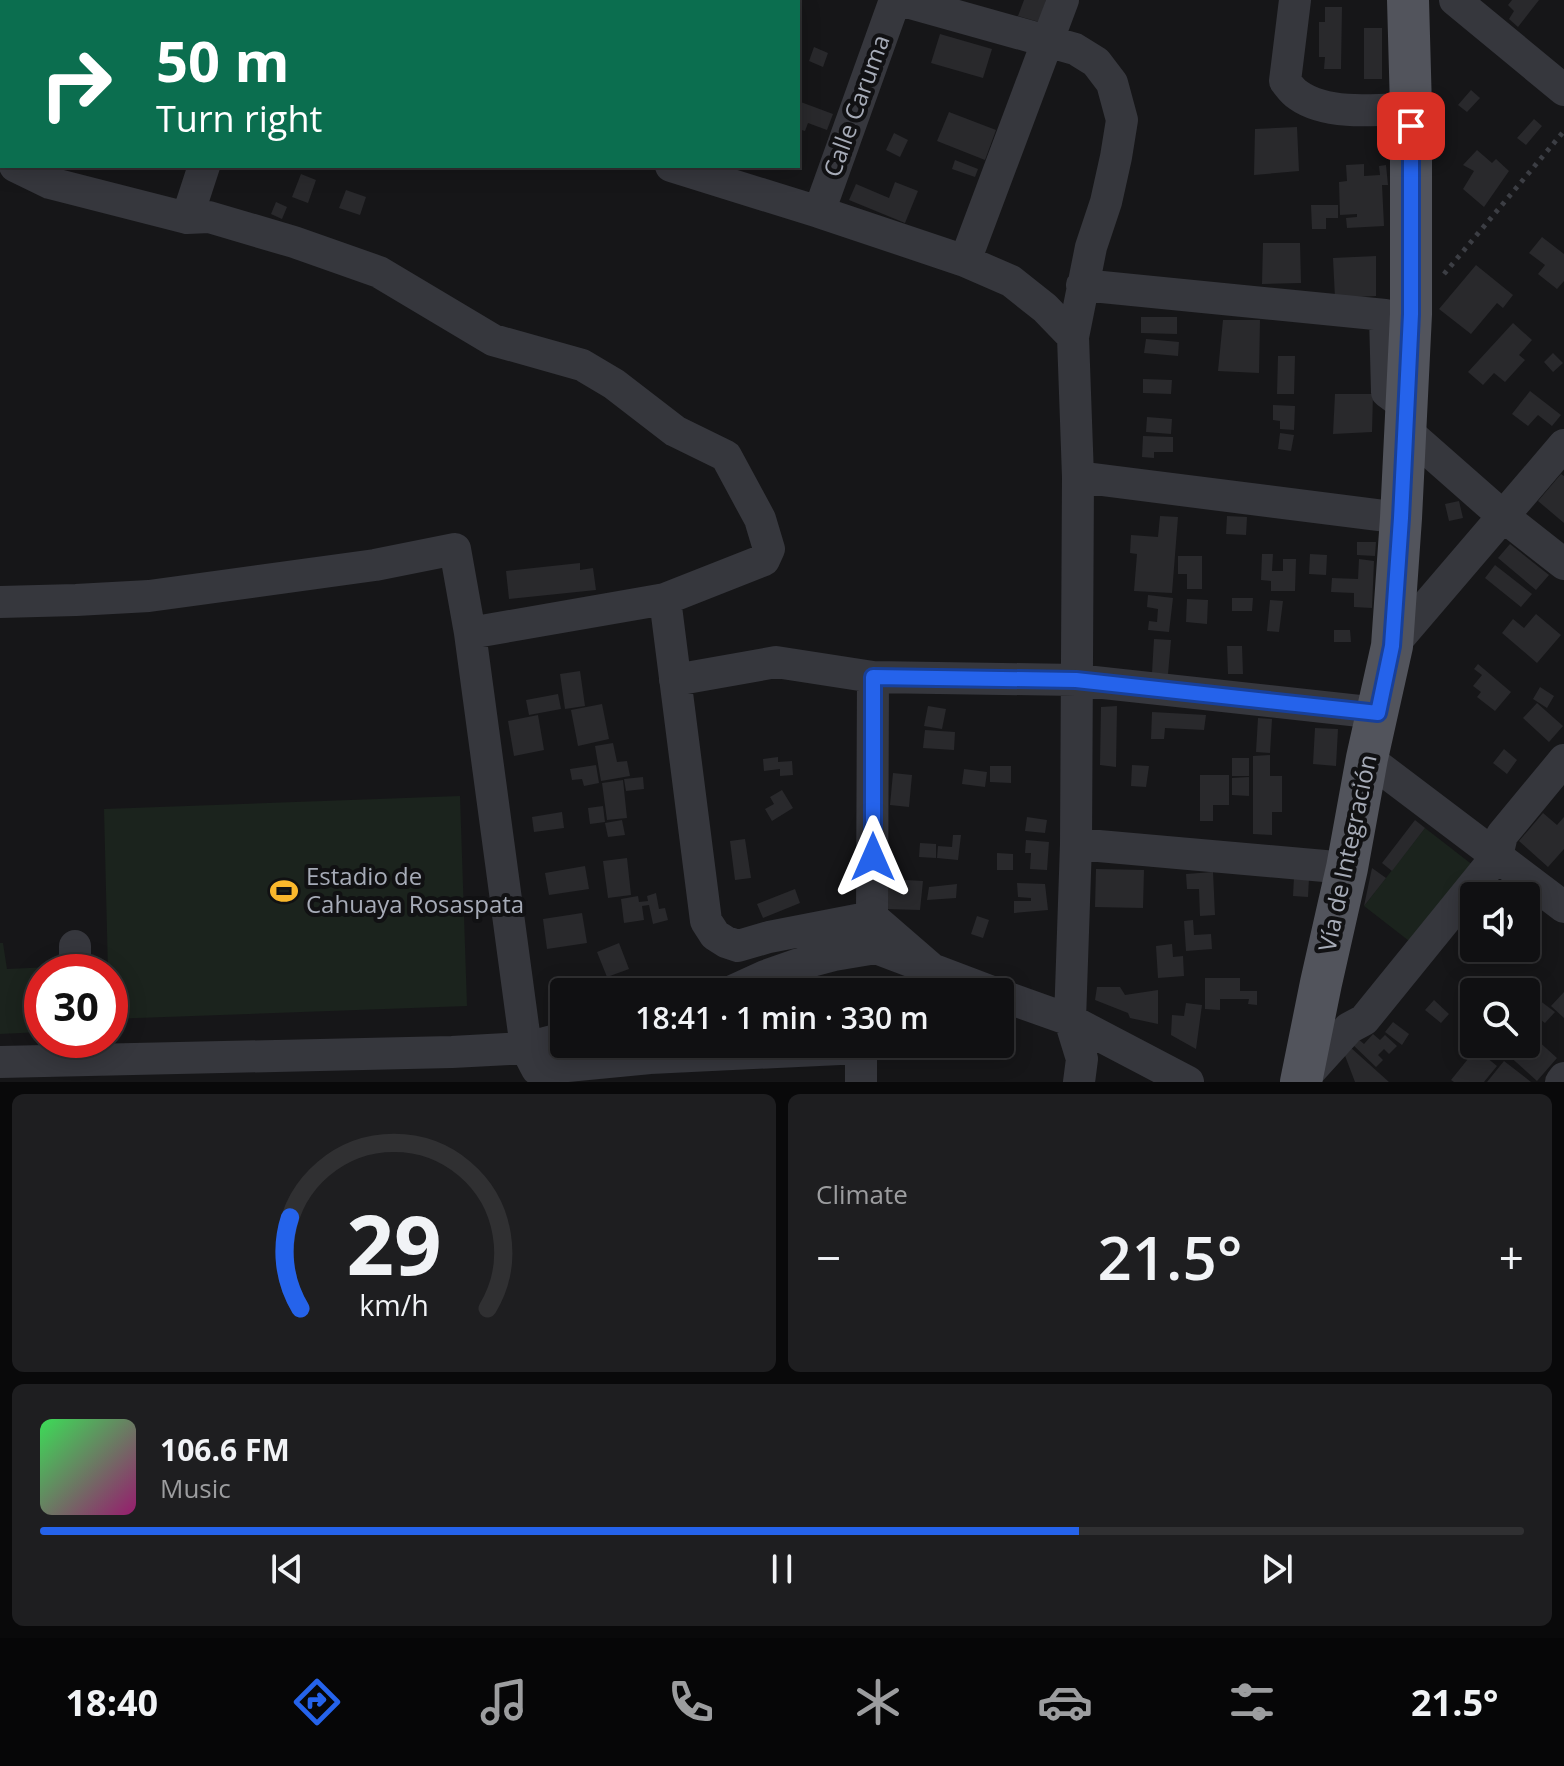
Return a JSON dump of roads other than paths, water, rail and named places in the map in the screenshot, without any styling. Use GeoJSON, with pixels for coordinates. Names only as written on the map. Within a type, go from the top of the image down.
{"type":"FeatureCollection","features":[{"type":"Feature","properties":{"kind":"main road","name":"Vía de Integración"},"geometry":{"type":"LineString","coordinates":[[1301,1082],[1392,646],[1405,418],[1398,314],[1411,108],[1408,0]]}},
{"type":"Feature","properties":{"kind":"street"},"geometry":{"type":"LineString","coordinates":[[898,0],[1075,49],[1096,62],[1112,83],[1122,120],[1106,202],[1082,285],[1073,337],[1078,477],[1076,844],[1070,1020],[1082,1059],[1079,1082]]}},
{"type":"Feature","properties":{"kind":"street","name":"Calle Caruma"},"geometry":{"type":"LineString","coordinates":[[819,212],[898,0]]}},
{"type":"Feature","properties":{"kind":"street"},"geometry":{"type":"LineString","coordinates":[[965,261],[1063,0]]}},
{"type":"Feature","properties":{"kind":"street"},"geometry":{"type":"LineString","coordinates":[[1295,0],[1285,81],[1296,94],[1314,104],[1335,108],[1411,108]]}},
{"type":"Feature","properties":{"kind":"street"},"geometry":{"type":"LineString","coordinates":[[1455,0],[1564,90]]}},
{"type":"Feature","properties":{"kind":"street"},"geometry":{"type":"LineString","coordinates":[[19,168],[50,183],[187,218],[209,217],[294,242],[379,272],[493,340],[582,365],[614,384],[675,431],[726,456],[760,519],[769,549],[764,560],[665,599],[470,633]]}},
{"type":"Feature","properties":{"kind":"street"},"geometry":{"type":"LineString","coordinates":[[187,218],[203,168]]}},
{"type":"Feature","properties":{"kind":"street"},"geometry":{"type":"LineString","coordinates":[[677,168],[965,261],[1011,281],[1045,308],[1073,337]]}},
{"type":"Feature","properties":{"kind":"street"},"geometry":{"type":"LineString","coordinates":[[1082,285],[1398,314]]}},
{"type":"Feature","properties":{"kind":"street"},"geometry":{"type":"LineString","coordinates":[[1405,418],[1504,517],[1564,564]]}},
{"type":"Feature","properties":{"kind":"street"},"geometry":{"type":"LineString","coordinates":[[1392,646],[1564,445]]}},
{"type":"Feature","properties":{"kind":"street"},"geometry":{"type":"LineString","coordinates":[[1078,477],[1401,518]]}},
{"type":"Feature","properties":{"kind":"street"},"geometry":{"type":"LineString","coordinates":[[0,602],[149,596],[375,565],[455,549],[470,633],[526,1048],[537,1069],[649,1070],[861,1048],[861,1082]]}},
{"type":"Feature","properties":{"kind":"street"},"geometry":{"type":"LineString","coordinates":[[665,599],[706,921],[715,935],[738,946],[872,917]]}},
{"type":"Feature","properties":{"kind":"street"},"geometry":{"type":"LineString","coordinates":[[675,680],[776,662],[873,677],[1076,680],[1378,713]]}},
{"type":"Feature","properties":{"kind":"street"},"geometry":{"type":"LineString","coordinates":[[873,677],[872,917],[932,969]]}},
{"type":"Feature","properties":{"kind":"street"},"geometry":{"type":"LineString","coordinates":[[1367,758],[1564,907]]}},
{"type":"Feature","properties":{"kind":"street"},"geometry":{"type":"LineString","coordinates":[[1301,1082],[1349,1028],[1364,1020],[1497,856],[1502,835],[1564,760]]}},
{"type":"Feature","properties":{"kind":"street"},"geometry":{"type":"LineString","coordinates":[[1076,844],[1347,868]]}},
{"type":"Feature","properties":{"kind":"street"},"geometry":{"type":"LineString","coordinates":[[761,978],[834,955],[876,948],[955,978]]}},
{"type":"Feature","properties":{"kind":"street"},"geometry":{"type":"LineString","coordinates":[[1014,1000],[1070,1020],[1188,1082]]}},
{"type":"Feature","properties":{"kind":"street"},"geometry":{"type":"LineString","coordinates":[[0,1062],[59,1061],[249,1069],[450,1067],[550,1042]]}},
{"type":"Feature","properties":{"kind":"place","name":"Estadio de Cahuaya Rosaspata"},"geometry":{"type":"Point","coordinates":[284,891]}}]}
